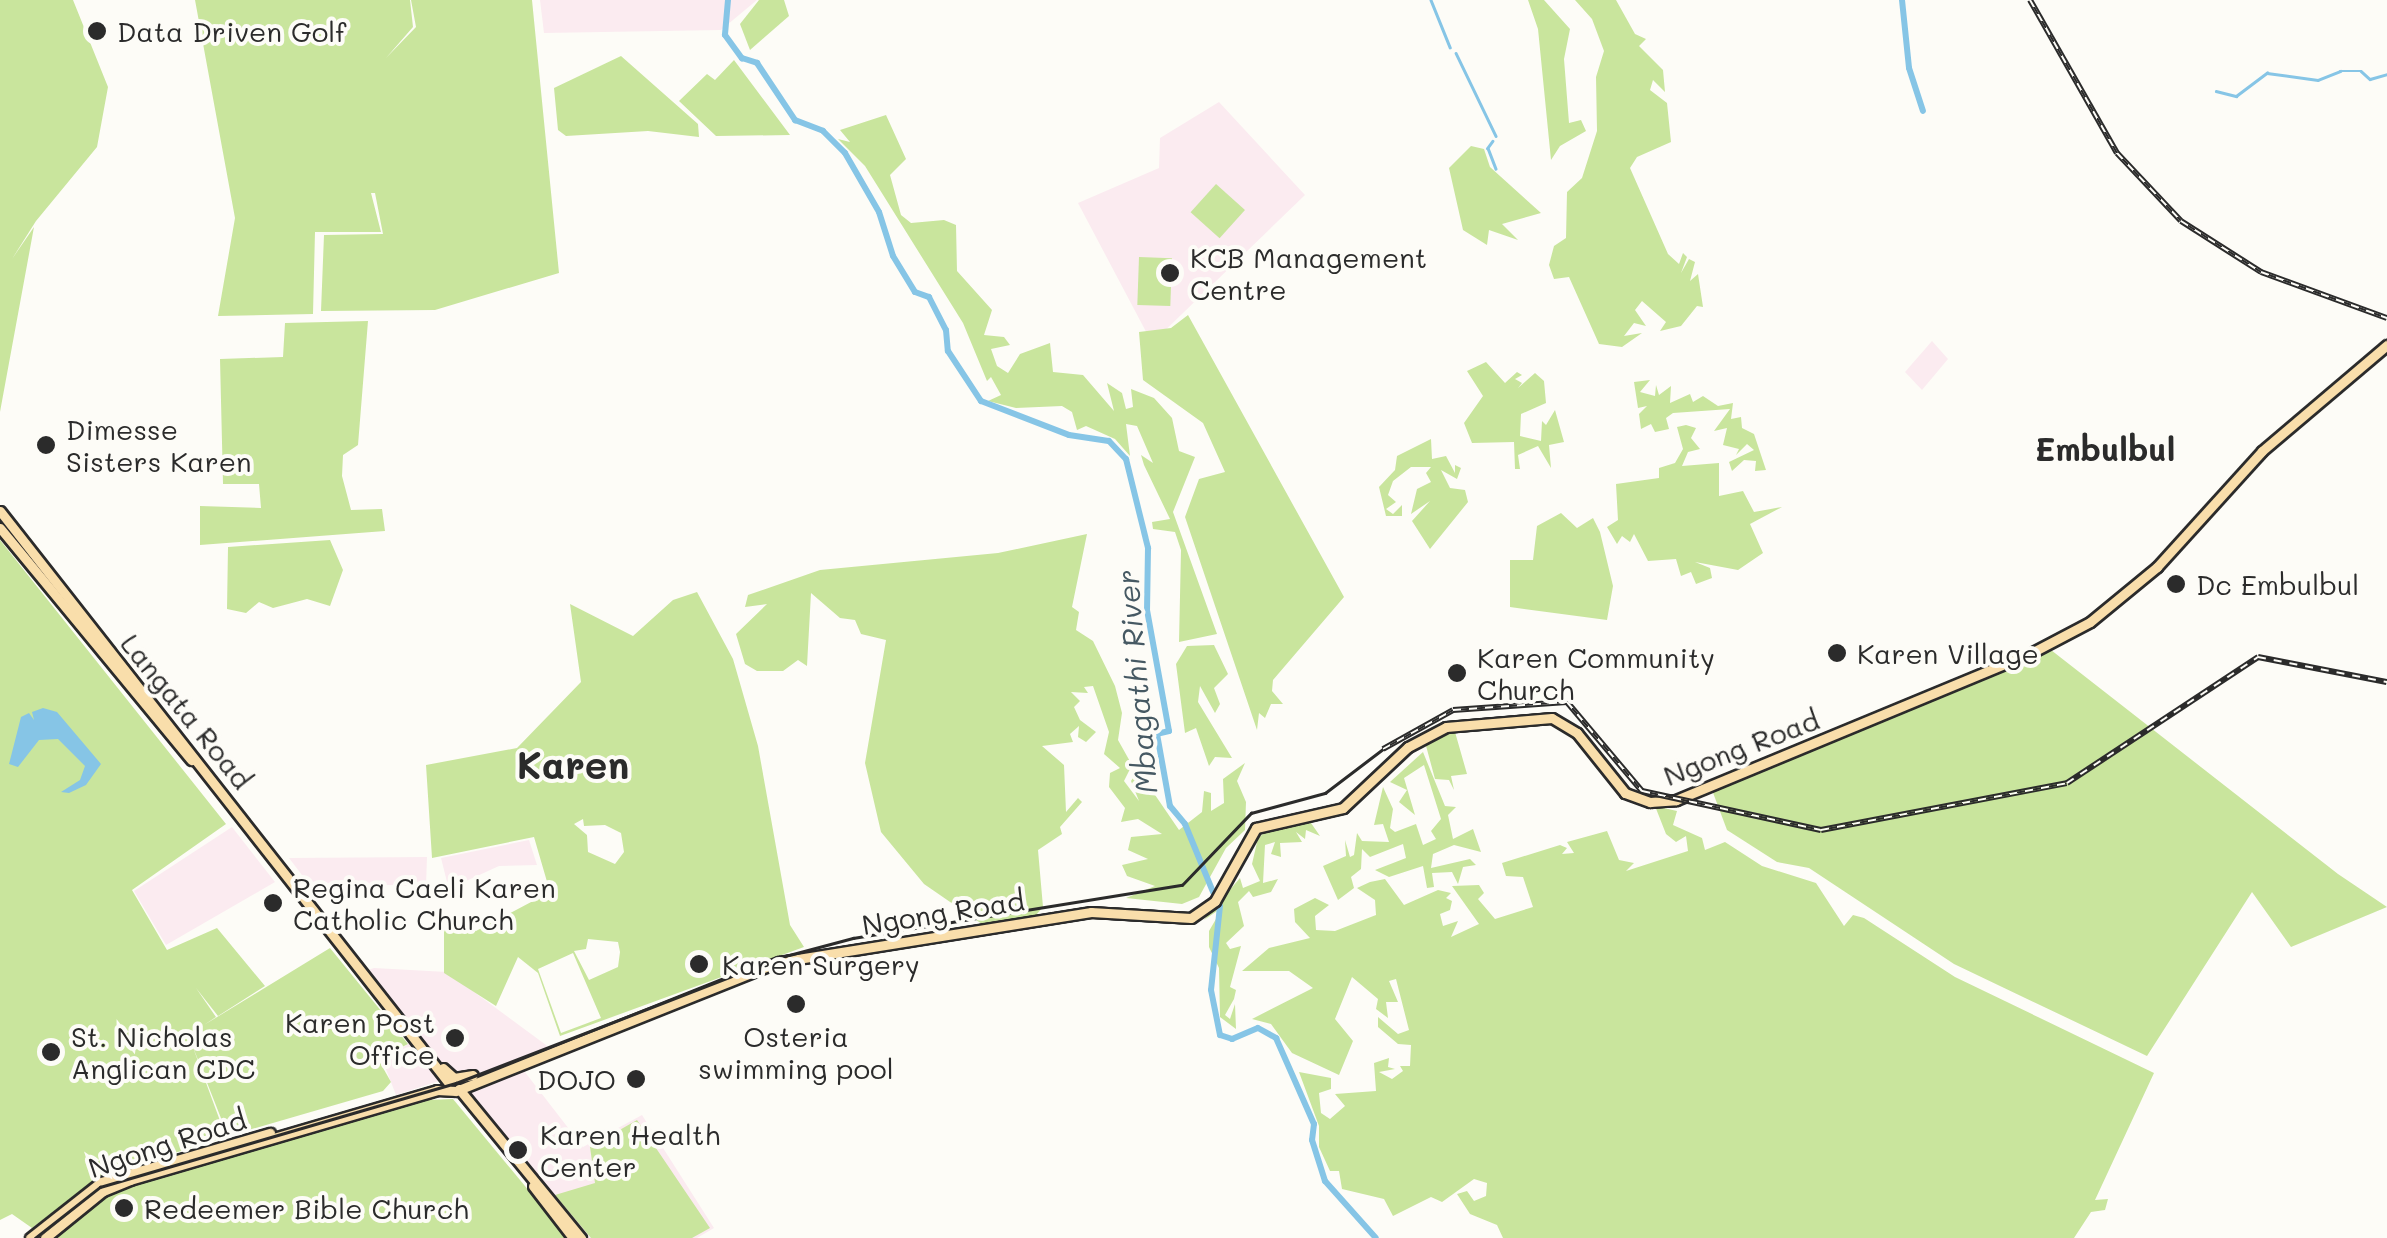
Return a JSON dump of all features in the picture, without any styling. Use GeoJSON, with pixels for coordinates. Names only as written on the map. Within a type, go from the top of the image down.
{"type":"FeatureCollection","features":[{"type":"Feature","properties":{"kind":"main road","name":"Ngong Road"},"geometry":{"type":"LineString","coordinates":[[64,1216],[130,1180],[454,1085],[786,961],[1091,912],[1191,918],[1221,892],[1256,828],[1343,808],[1420,738],[1464,722],[1552,718],[1577,733],[1628,795],[1650,802],[1684,797],[2023,656],[2090,622],[2154,570],[2262,451],[2387,345]]}},
{"type":"Feature","properties":{"kind":"main road","name":"Langata Road"},"geometry":{"type":"LineString","coordinates":[[0,512],[114,663],[454,1085]]}},
{"type":"Feature","properties":{"kind":"main road","name":"Langata Road"},"geometry":{"type":"LineString","coordinates":[[0,528],[56,583],[114,663]]}},
{"type":"Feature","properties":{"kind":"main road","name":"Ngong Road"},"geometry":{"type":"LineString","coordinates":[[30,1238],[45,1234],[101,1182],[454,1085]]}},
{"type":"Feature","properties":{"kind":"main road"},"geometry":{"type":"LineString","coordinates":[[454,1085],[573,1238]]}},
{"type":"Feature","properties":{"kind":"main road"},"geometry":{"type":"LineString","coordinates":[[454,1085],[581,1238]]}},
{"type":"Feature","properties":{"kind":"shaded area"},"geometry":{"type":"Polygon","coordinates":[[[540,0],[757,0],[721,30],[544,33],[540,0]]]}},
{"type":"Feature","properties":{"kind":"shaded area","name":"KCB Management Centre"},"geometry":{"type":"Polygon","coordinates":[[[1219,102],[1305,195],[1152,343],[1078,203],[1159,168],[1160,138],[1219,102]]]}},
{"type":"Feature","properties":{"kind":"shaded area"},"geometry":{"type":"Polygon","coordinates":[[[1932,341],[1948,359],[1922,390],[1905,372],[1932,341]]]}},
{"type":"Feature","properties":{"kind":"shaded area"},"geometry":{"type":"Polygon","coordinates":[[[232,827],[275,882],[166,945],[134,891],[232,827]]]}},
{"type":"Feature","properties":{"kind":"shaded area"},"geometry":{"type":"Polygon","coordinates":[[[529,840],[537,865],[499,866],[453,887],[447,882],[441,858],[529,840]]]}},
{"type":"Feature","properties":{"kind":"shaded area"},"geometry":{"type":"Polygon","coordinates":[[[427,857],[426,886],[308,883],[289,858],[427,857]]]}},
{"type":"Feature","properties":{"kind":"shaded area"},"geometry":{"type":"Polygon","coordinates":[[[374,968],[447,972],[546,1045],[551,1053],[521,1067],[583,1147],[642,1115],[714,1228],[697,1238],[583,1238],[454,1076],[396,1095],[382,1059],[410,1043],[359,973],[374,968]]]}},
{"type":"Feature","properties":{"kind":"green space"},"geometry":{"type":"Polygon","coordinates":[[[0,0],[73,0],[108,87],[97,147],[36,221],[12,259],[34,227],[0,412],[0,0]]]}},
{"type":"Feature","properties":{"kind":"green space"},"geometry":{"type":"Polygon","coordinates":[[[195,0],[410,0],[413,27],[386,58],[416,27],[411,0],[532,0],[559,273],[435,310],[321,311],[324,235],[383,234],[375,193],[371,193],[381,232],[315,232],[313,314],[218,316],[235,218],[195,0]]]}},
{"type":"Feature","properties":{"kind":"green space"},"geometry":{"type":"Polygon","coordinates":[[[759,0],[784,0],[789,16],[750,50],[740,24],[759,0]]]}},
{"type":"Feature","properties":{"kind":"green space"},"geometry":{"type":"Polygon","coordinates":[[[1528,0],[1544,0],[1570,29],[1564,59],[1569,123],[1581,120],[1586,131],[1560,146],[1551,160],[1538,29],[1528,0]]]}},
{"type":"Feature","properties":{"kind":"green space"},"geometry":{"type":"Polygon","coordinates":[[[1575,0],[1616,0],[1635,34],[1646,39],[1639,46],[1663,70],[1665,92],[1653,80],[1650,90],[1667,103],[1671,142],[1637,157],[1630,168],[1668,254],[1679,264],[1683,253],[1687,257],[1681,273],[1689,259],[1695,262],[1690,281],[1698,274],[1703,307],[1697,306],[1681,326],[1660,331],[1666,322],[1642,301],[1635,310],[1646,326],[1634,323],[1624,336],[1642,333],[1622,347],[1599,344],[1569,277],[1554,279],[1549,265],[1554,246],[1566,238],[1567,192],[1582,178],[1597,131],[1596,77],[1604,51],[1592,19],[1575,0]]]}},
{"type":"Feature","properties":{"kind":"green space"},"geometry":{"type":"Polygon","coordinates":[[[621,56],[698,124],[699,137],[648,131],[566,136],[558,130],[554,88],[621,56]]]}},
{"type":"Feature","properties":{"kind":"green space"},"geometry":{"type":"Polygon","coordinates":[[[734,60],[790,135],[716,136],[679,101],[707,74],[715,80],[734,60]]]}},
{"type":"Feature","properties":{"kind":"green space"},"geometry":{"type":"Polygon","coordinates":[[[886,115],[906,159],[890,175],[901,215],[911,223],[944,220],[956,225],[957,271],[992,310],[984,335],[1004,337],[1010,345],[991,349],[997,366],[1008,373],[1020,354],[1050,343],[1053,372],[1083,375],[1114,411],[1107,383],[1122,393],[1126,409],[1133,407],[1131,389],[1154,398],[1172,418],[1179,451],[1195,457],[1173,512],[1217,634],[1179,642],[1181,550],[1175,532],[1153,529],[1152,522],[1170,519],[1144,465],[1141,455],[1153,463],[1137,426],[1126,424],[1130,456],[1115,439],[1086,426],[1077,430],[1072,412],[1062,406],[1016,408],[988,401],[1001,395],[991,377],[987,381],[963,323],[865,166],[838,139],[850,142],[840,130],[886,115]]]}},
{"type":"Feature","properties":{"kind":"green space"},"geometry":{"type":"Polygon","coordinates":[[[1471,146],[1484,149],[1490,167],[1541,213],[1502,224],[1518,240],[1489,230],[1487,245],[1463,230],[1449,168],[1471,146]]]}},
{"type":"Feature","properties":{"kind":"green space"},"geometry":{"type":"Polygon","coordinates":[[[1216,184],[1245,210],[1220,238],[1191,212],[1216,184]]]}},
{"type":"Feature","properties":{"kind":"green space"},"geometry":{"type":"Polygon","coordinates":[[[1139,257],[1172,258],[1170,306],[1137,305],[1139,257]]]}},
{"type":"Feature","properties":{"kind":"green space"},"geometry":{"type":"Polygon","coordinates":[[[1188,315],[1344,597],[1273,680],[1272,691],[1283,704],[1271,704],[1265,718],[1259,713],[1257,730],[1185,517],[1199,479],[1225,472],[1203,423],[1143,380],[1139,332],[1171,328],[1188,315]]]}},
{"type":"Feature","properties":{"kind":"green space"},"geometry":{"type":"Polygon","coordinates":[[[368,321],[358,445],[343,455],[342,476],[351,510],[382,509],[385,531],[200,545],[200,506],[261,508],[259,484],[223,484],[220,359],[283,357],[285,323],[368,321]]]}},
{"type":"Feature","properties":{"kind":"green space"},"geometry":{"type":"Polygon","coordinates":[[[1486,362],[1505,383],[1517,372],[1522,375],[1515,379],[1522,383],[1518,388],[1535,373],[1544,381],[1546,403],[1521,414],[1520,436],[1541,441],[1542,421],[1546,425],[1555,410],[1564,442],[1549,445],[1551,468],[1538,446],[1518,455],[1520,469],[1515,469],[1514,442],[1472,443],[1464,423],[1483,396],[1467,371],[1486,362]]]}},
{"type":"Feature","properties":{"kind":"green space"},"geometry":{"type":"Polygon","coordinates":[[[1650,380],[1640,392],[1655,396],[1656,385],[1659,395],[1671,386],[1670,403],[1690,394],[1693,402],[1703,396],[1718,406],[1733,403],[1731,419],[1741,417],[1742,428],[1754,434],[1766,470],[1755,471],[1756,461],[1744,460],[1732,471],[1729,462],[1754,450],[1747,444],[1736,455],[1739,449],[1723,445],[1727,428],[1714,431],[1730,409],[1673,413],[1666,418],[1669,429],[1655,432],[1651,424],[1641,429],[1639,414],[1647,406],[1638,408],[1634,382],[1650,380]]]}},
{"type":"Feature","properties":{"kind":"green space"},"geometry":{"type":"Polygon","coordinates":[[[1677,427],[1696,428],[1691,438],[1700,449],[1688,452],[1682,466],[1719,463],[1719,496],[1743,491],[1754,512],[1782,507],[1750,524],[1763,553],[1738,570],[1695,562],[1710,568],[1712,578],[1696,584],[1691,572],[1681,576],[1676,559],[1648,561],[1634,534],[1630,542],[1622,536],[1617,544],[1607,527],[1618,520],[1616,484],[1659,478],[1659,468],[1675,463],[1683,449],[1677,427]]]}},
{"type":"Feature","properties":{"kind":"green space"},"geometry":{"type":"Polygon","coordinates":[[[1431,439],[1432,459],[1446,456],[1455,473],[1455,465],[1461,468],[1457,479],[1441,470],[1450,488],[1465,490],[1468,502],[1430,549],[1412,521],[1430,501],[1411,514],[1417,489],[1431,482],[1426,473],[1431,467],[1411,467],[1393,481],[1388,495],[1396,502],[1386,509],[1393,514],[1402,505],[1402,516],[1386,516],[1379,487],[1395,470],[1397,456],[1431,439]]]}},
{"type":"Feature","properties":{"kind":"green space"},"geometry":{"type":"Polygon","coordinates":[[[1561,513],[1577,528],[1593,518],[1600,532],[1613,586],[1607,620],[1510,607],[1510,560],[1533,560],[1537,526],[1561,513]]]}},
{"type":"Feature","properties":{"kind":"green space"},"geometry":{"type":"Polygon","coordinates":[[[1087,534],[1072,607],[1079,612],[1076,630],[1093,641],[1115,686],[1122,713],[1118,740],[1132,765],[1124,781],[1139,801],[1131,781],[1138,770],[1179,830],[1202,812],[1204,791],[1211,793],[1211,811],[1224,803],[1223,779],[1245,763],[1237,781],[1246,802],[1245,830],[1226,848],[1199,897],[1182,904],[1126,898],[1155,886],[1127,876],[1122,865],[1148,859],[1128,850],[1131,837],[1162,834],[1138,819],[1121,822],[1125,808],[1109,787],[1110,773],[1120,768],[1104,754],[1109,732],[1093,686],[1084,687],[1088,693],[1071,692],[1080,701],[1074,707],[1080,720],[1096,732],[1086,742],[1078,737],[1079,726],[1070,734],[1073,742],[1042,746],[1064,765],[1066,812],[1078,798],[1082,802],[1060,827],[1062,834],[1038,850],[1043,907],[1036,915],[982,924],[924,884],[881,832],[865,763],[886,640],[861,634],[855,620],[840,618],[811,593],[807,666],[798,660],[783,671],[757,671],[745,664],[736,634],[767,604],[745,607],[748,595],[820,570],[998,553],[1087,534]]]}},
{"type":"Feature","properties":{"kind":"green space"},"geometry":{"type":"Polygon","coordinates":[[[0,540],[226,824],[132,890],[167,950],[217,928],[265,986],[218,1016],[196,988],[216,1017],[204,1025],[330,948],[408,1044],[378,1059],[391,1082],[383,1091],[228,1136],[191,1042],[226,1137],[101,1176],[32,1228],[12,1214],[0,1220],[0,540]]]}},
{"type":"Feature","properties":{"kind":"green space"},"geometry":{"type":"Polygon","coordinates":[[[330,540],[343,570],[330,606],[307,599],[273,608],[259,602],[246,613],[227,609],[228,547],[330,540]]]}},
{"type":"Feature","properties":{"kind":"green space"},"geometry":{"type":"Polygon","coordinates":[[[697,592],[733,659],[758,746],[790,925],[804,947],[560,1036],[538,973],[518,957],[496,1006],[444,973],[444,919],[476,931],[550,892],[534,837],[432,858],[426,765],[517,748],[581,682],[570,604],[633,636],[673,600],[697,592]],[[583,819],[574,824],[587,835],[588,852],[615,864],[624,852],[621,833],[605,825],[584,826],[583,819]],[[588,939],[586,949],[574,951],[589,980],[618,967],[618,942],[588,939]],[[573,953],[538,969],[561,1033],[601,1018],[573,953]]]}},
{"type":"Feature","properties":{"kind":"green space"},"geometry":{"type":"Polygon","coordinates":[[[1214,645],[1228,674],[1214,688],[1220,704],[1215,713],[1200,686],[1198,702],[1232,758],[1215,757],[1209,766],[1196,728],[1185,733],[1176,664],[1187,646],[1214,645]]]}},
{"type":"Feature","properties":{"kind":"green space"},"geometry":{"type":"Polygon","coordinates":[[[2051,650],[2338,874],[2387,907],[2291,947],[2252,892],[2147,1056],[1954,964],[1809,868],[1777,862],[1727,830],[1712,790],[2051,650]]]}},
{"type":"Feature","properties":{"kind":"green space"},"geometry":{"type":"Polygon","coordinates":[[[1455,732],[1467,774],[1451,776],[1454,790],[1449,780],[1435,779],[1425,742],[1455,732]]]}},
{"type":"Feature","properties":{"kind":"green space"},"geometry":{"type":"Polygon","coordinates":[[[1423,752],[1445,806],[1456,807],[1448,815],[1453,839],[1473,829],[1481,852],[1454,845],[1433,854],[1431,868],[1470,859],[1476,865],[1463,867],[1458,884],[1452,872],[1432,873],[1434,887],[1427,888],[1423,866],[1389,877],[1375,870],[1406,858],[1403,844],[1370,857],[1362,849],[1361,869],[1351,877],[1354,888],[1338,900],[1323,866],[1346,856],[1345,840],[1350,857],[1354,855],[1357,833],[1362,841],[1389,842],[1383,824],[1374,825],[1383,787],[1393,809],[1390,828],[1395,832],[1416,824],[1423,845],[1436,839],[1431,831],[1441,819],[1424,765],[1404,778],[1415,815],[1399,802],[1407,790],[1390,782],[1423,752]]]}},
{"type":"Feature","properties":{"kind":"green space"},"geometry":{"type":"Polygon","coordinates":[[[1655,806],[1677,811],[1673,825],[1702,838],[1705,850],[1725,842],[1762,866],[1816,883],[1844,926],[1853,915],[1864,918],[1955,977],[2154,1073],[2095,1200],[2108,1199],[2105,1210],[2091,1212],[2074,1238],[1503,1238],[1497,1225],[1470,1214],[1457,1194],[1467,1191],[1474,1201],[1486,1196],[1487,1183],[1474,1179],[1442,1202],[1431,1197],[1393,1216],[1384,1199],[1342,1189],[1339,1171],[1330,1171],[1319,1147],[1319,1126],[1299,1072],[1331,1078],[1331,1089],[1319,1093],[1321,1113],[1330,1119],[1345,1106],[1335,1094],[1376,1091],[1374,1063],[1389,1058],[1388,1067],[1395,1069],[1379,1072],[1392,1079],[1403,1071],[1400,1066],[1410,1066],[1411,1045],[1398,1044],[1378,1027],[1378,1017],[1398,1034],[1409,1030],[1396,979],[1389,981],[1398,1002],[1386,1002],[1388,1018],[1376,1009],[1378,999],[1352,977],[1335,1019],[1353,1041],[1339,1075],[1292,1053],[1271,1024],[1252,1019],[1313,988],[1289,971],[1242,971],[1269,948],[1310,938],[1295,922],[1294,909],[1315,898],[1329,905],[1315,916],[1316,930],[1335,931],[1376,915],[1375,900],[1357,888],[1370,882],[1385,879],[1404,905],[1438,890],[1451,893],[1446,898],[1452,901],[1450,910],[1440,914],[1443,926],[1458,921],[1451,937],[1479,924],[1452,886],[1479,885],[1484,893],[1478,899],[1495,919],[1533,907],[1523,877],[1506,876],[1502,863],[1560,845],[1567,848],[1562,854],[1574,853],[1567,842],[1607,831],[1619,860],[1634,863],[1626,871],[1688,851],[1686,836],[1676,842],[1666,834],[1655,806]]]}},
{"type":"Feature","properties":{"kind":"green space"},"geometry":{"type":"Polygon","coordinates":[[[1311,823],[1320,836],[1306,830],[1305,839],[1296,832],[1302,842],[1280,843],[1281,857],[1271,854],[1275,842],[1265,845],[1263,883],[1278,879],[1271,892],[1253,897],[1249,891],[1238,902],[1244,926],[1226,943],[1230,949],[1241,946],[1230,987],[1236,990],[1234,999],[1225,1015],[1230,1019],[1235,1004],[1236,1029],[1220,1017],[1219,968],[1209,947],[1209,931],[1223,907],[1204,920],[1240,878],[1243,888],[1260,881],[1252,864],[1258,838],[1269,829],[1311,823]]]}},
{"type":"Feature","properties":{"kind":"green space"},"geometry":{"type":"Polygon","coordinates":[[[453,1099],[568,1238],[49,1238],[104,1193],[428,1100],[453,1099]]]}},
{"type":"Feature","properties":{"kind":"green space"},"geometry":{"type":"Polygon","coordinates":[[[637,1120],[710,1228],[692,1238],[591,1238],[555,1195],[595,1183],[590,1147],[637,1120]]]}},
{"type":"Feature","properties":{"kind":"water"},"geometry":{"type":"Polygon","coordinates":[[[43,708],[57,712],[101,764],[86,785],[69,793],[61,792],[80,780],[85,766],[58,739],[39,740],[18,767],[9,764],[21,717],[29,713],[34,720],[32,712],[43,708]]]}},
{"type":"Feature","properties":{"kind":"waterway","name":"Mbagathi River"},"geometry":{"type":"LineString","coordinates":[[728,0],[725,35],[742,58],[757,63],[795,120],[823,131],[845,153],[879,212],[893,256],[915,292],[929,297],[946,330],[948,351],[981,401],[1069,435],[1109,441],[1126,459],[1148,548],[1147,610],[1169,731],[1157,734],[1170,806],[1185,824],[1213,892]]}},
{"type":"Feature","properties":{"kind":"waterway"},"geometry":{"type":"LineString","coordinates":[[1431,0],[1450,47]]}},
{"type":"Feature","properties":{"kind":"waterway"},"geometry":{"type":"LineString","coordinates":[[1902,0],[1909,68],[1923,111]]}},
{"type":"Feature","properties":{"kind":"waterway"},"geometry":{"type":"LineString","coordinates":[[1456,53],[1496,136]]}},
{"type":"Feature","properties":{"kind":"waterway"},"geometry":{"type":"LineString","coordinates":[[2216,91],[2236,96],[2267,73],[2318,80],[2340,71],[2361,71],[2370,79],[2387,74]]}},
{"type":"Feature","properties":{"kind":"waterway"},"geometry":{"type":"LineString","coordinates":[[1493,141],[1488,148],[1496,169]]}},
{"type":"Feature","properties":{"kind":"waterway"},"geometry":{"type":"LineString","coordinates":[[1220,906],[1211,990],[1220,1035],[1232,1039],[1258,1028],[1276,1038],[1314,1124],[1312,1140],[1325,1181],[1376,1238]]}},
{"type":"Feature","properties":{"kind":"tram line"},"geometry":{"type":"LineString","coordinates":[[35,1238],[100,1187],[456,1083],[778,958],[853,938],[1182,885],[1251,813],[1325,793],[1383,749]]}},
{"type":"Feature","properties":{"kind":"railway"},"geometry":{"type":"LineString","coordinates":[[2030,0],[2117,153],[2181,221],[2261,272],[2387,318]]}},
{"type":"Feature","properties":{"kind":"railway"},"geometry":{"type":"LineString","coordinates":[[1383,749],[1453,710],[1567,702],[1642,791],[1821,830],[2067,783],[2258,657],[2387,682]]}},
{"type":"Feature","properties":{"kind":"place","name":"Data Driven Golf"},"geometry":{"type":"Point","coordinates":[97,31]}},
{"type":"Feature","properties":{"kind":"place","name":"KCB Management Centre"},"geometry":{"type":"Point","coordinates":[1170,273]}},
{"type":"Feature","properties":{"kind":"place","name":"Dimesse Sisters Karen"},"geometry":{"type":"Point","coordinates":[46,445]}},
{"type":"Feature","properties":{"kind":"place","name":"Dc Embulbul"},"geometry":{"type":"Point","coordinates":[2176,584]}},
{"type":"Feature","properties":{"kind":"place","name":"Karen Village"},"geometry":{"type":"Point","coordinates":[1837,653]}},
{"type":"Feature","properties":{"kind":"place","name":"Karen Community Church"},"geometry":{"type":"Point","coordinates":[1457,673]}},
{"type":"Feature","properties":{"kind":"place","name":"Regina Caeli Karen Catholic Church"},"geometry":{"type":"Point","coordinates":[273,903]}},
{"type":"Feature","properties":{"kind":"place","name":"Karen Surgery"},"geometry":{"type":"Point","coordinates":[699,964]}},
{"type":"Feature","properties":{"kind":"place","name":"Osteria swimming pool"},"geometry":{"type":"Point","coordinates":[796,1004]}},
{"type":"Feature","properties":{"kind":"place","name":"Karen Post Office"},"geometry":{"type":"Point","coordinates":[455,1038]}},
{"type":"Feature","properties":{"kind":"place","name":"St. Nicholas Anglican CDC"},"geometry":{"type":"Point","coordinates":[51,1052]}},
{"type":"Feature","properties":{"kind":"place","name":"DOJO"},"geometry":{"type":"Point","coordinates":[636,1079]}},
{"type":"Feature","properties":{"kind":"place","name":"Karen Health Center"},"geometry":{"type":"Point","coordinates":[518,1150]}},
{"type":"Feature","properties":{"kind":"place","name":"Redeemer Bible Church"},"geometry":{"type":"Point","coordinates":[124,1208]}},
{"type":"Feature","properties":{"kind":"district","name":"Embulbul"},"geometry":{"type":"Point","coordinates":[2105,448]}},
{"type":"Feature","properties":{"kind":"district","name":"Karen"},"geometry":{"type":"Point","coordinates":[573,765]}}]}
